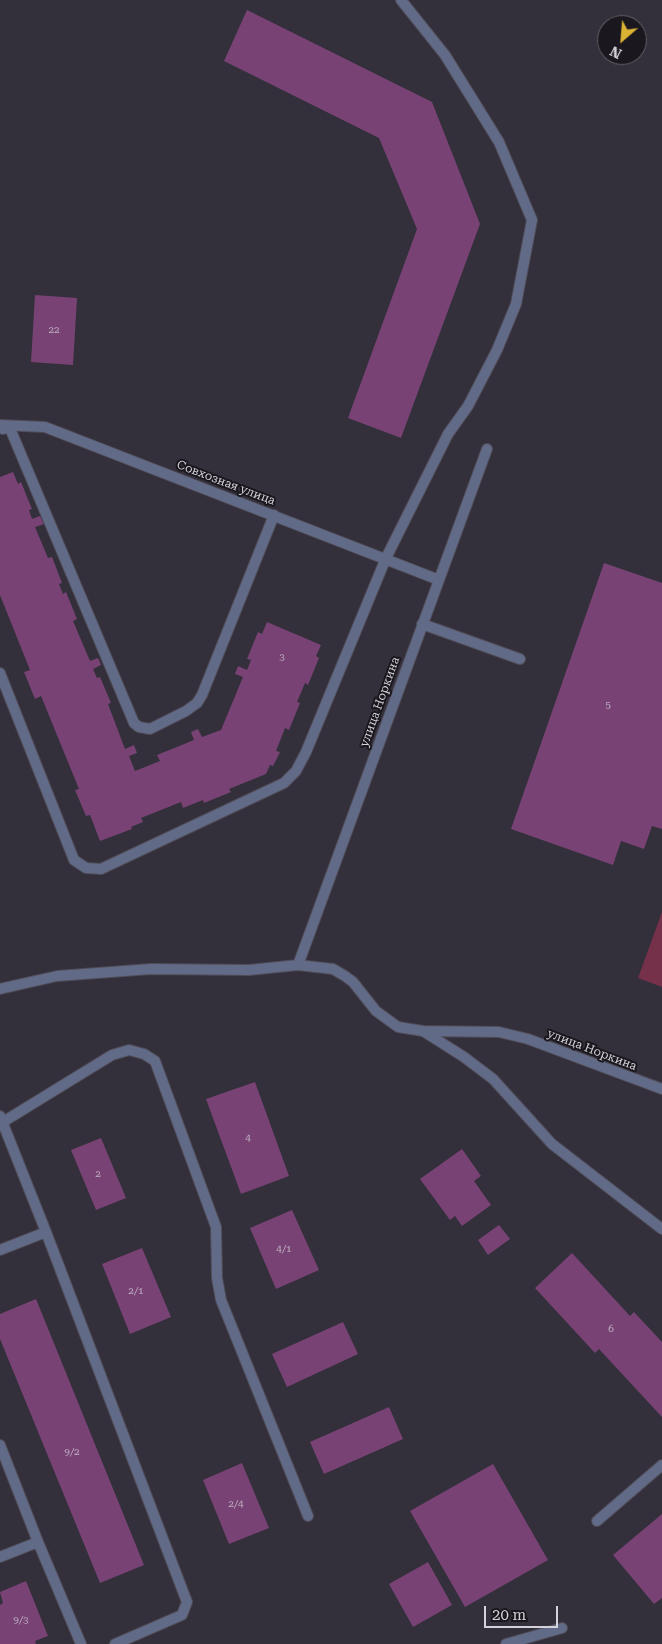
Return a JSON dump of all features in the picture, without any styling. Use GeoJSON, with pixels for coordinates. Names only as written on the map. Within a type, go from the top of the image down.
{"type":"FeatureCollection","features":[{"type":"Feature","properties":{"kind":"street"},"geometry":{"type":"LineString","coordinates":[[0,672],[74,860],[86,868],[101,869],[284,783],[306,752],[386,558],[448,434],[468,406],[497,350],[516,304],[532,220],[499,142],[445,55],[400,0]]}},
{"type":"Feature","properties":{"kind":"street"},"geometry":{"type":"LineString","coordinates":[[3,427],[134,724],[139,728],[150,729],[186,712],[197,703],[202,695],[274,515]]}},
{"type":"Feature","properties":{"kind":"street","name":"Совхозная улица"},"geometry":{"type":"LineString","coordinates":[[3,427],[45,427],[386,558],[438,580]]}},
{"type":"Feature","properties":{"kind":"street","name":"улица Норкина"},"geometry":{"type":"LineString","coordinates":[[298,965],[487,449]]}},
{"type":"Feature","properties":{"kind":"street"},"geometry":{"type":"LineString","coordinates":[[422,624],[520,659]]}},
{"type":"Feature","properties":{"kind":"street","name":"улица Норкина"},"geometry":{"type":"LineString","coordinates":[[0,989],[57,976],[151,969],[249,970],[298,965],[333,969],[353,982],[384,1019],[398,1026],[423,1031],[499,1032],[528,1039],[662,1090]]}},
{"type":"Feature","properties":{"kind":"street"},"geometry":{"type":"LineString","coordinates":[[423,1031],[464,1057],[493,1079],[552,1144],[662,1229]]}},
{"type":"Feature","properties":{"kind":"street"},"geometry":{"type":"LineString","coordinates":[[115,1644],[182,1615],[187,1602],[1,1119],[112,1055],[129,1050],[144,1054],[155,1061],[214,1219],[216,1227],[217,1278],[221,1300],[308,1516]]}},
{"type":"Feature","properties":{"kind":"street"},"geometry":{"type":"LineString","coordinates":[[0,1250],[46,1232]]}},
{"type":"Feature","properties":{"kind":"street"},"geometry":{"type":"LineString","coordinates":[[0,1445],[80,1644]]}},
{"type":"Feature","properties":{"kind":"street"},"geometry":{"type":"LineString","coordinates":[[597,1520],[662,1465]]}},
{"type":"Feature","properties":{"kind":"street"},"geometry":{"type":"LineString","coordinates":[[0,1557],[38,1542]]}},
{"type":"Feature","properties":{"kind":"street"},"geometry":{"type":"LineString","coordinates":[[506,1644],[562,1628]]}},
{"type":"Feature","properties":{"kind":"shaded area"},"geometry":{"type":"Polygon","coordinates":[[[662,912],[662,987],[638,978],[662,912]]]}},
{"type":"Feature","properties":{"kind":"building"},"geometry":{"type":"Polygon","coordinates":[[[247,10],[432,102],[480,224],[401,438],[348,418],[417,229],[379,138],[224,61],[247,10]]]}},
{"type":"Feature","properties":{"kind":"building"},"geometry":{"type":"Polygon","coordinates":[[[35,295],[77,298],[73,365],[31,362],[35,295]]]}},
{"type":"Feature","properties":{"kind":"building"},"geometry":{"type":"Polygon","coordinates":[[[13,472],[18,484],[21,482],[32,509],[29,510],[32,519],[40,516],[44,524],[35,527],[48,558],[52,557],[62,583],[59,584],[63,594],[66,592],[77,619],[73,621],[90,661],[98,658],[101,665],[93,669],[97,678],[100,677],[111,703],[108,704],[125,749],[134,745],[137,753],[129,756],[135,771],[160,761],[157,755],[194,740],[191,732],[198,729],[202,737],[221,730],[243,677],[235,674],[238,666],[247,670],[251,660],[247,659],[258,632],[262,634],[267,622],[321,645],[316,656],[319,658],[308,685],[305,683],[297,702],[300,703],[289,730],[285,728],[276,751],[280,752],[273,766],[270,765],[266,774],[229,789],[231,792],[204,803],[203,800],[183,808],[181,802],[141,818],[143,822],[131,827],[132,829],[100,841],[90,815],[86,816],[75,790],[79,789],[41,696],[35,699],[24,672],[30,670],[0,595],[0,477],[13,472]]]}},
{"type":"Feature","properties":{"kind":"building"},"geometry":{"type":"Polygon","coordinates":[[[604,563],[662,583],[662,829],[652,826],[644,849],[621,841],[613,865],[511,829],[604,563]]]}},
{"type":"Feature","properties":{"kind":"building"},"geometry":{"type":"Polygon","coordinates":[[[255,1082],[289,1176],[241,1194],[206,1099],[255,1082]]]}},
{"type":"Feature","properties":{"kind":"building"},"geometry":{"type":"Polygon","coordinates":[[[101,1138],[126,1198],[96,1210],[71,1150],[101,1138]]]}},
{"type":"Feature","properties":{"kind":"building"},"geometry":{"type":"Polygon","coordinates":[[[462,1149],[481,1176],[474,1181],[491,1205],[462,1226],[455,1216],[450,1220],[420,1179],[462,1149]]]}},
{"type":"Feature","properties":{"kind":"building"},"geometry":{"type":"Polygon","coordinates":[[[292,1210],[319,1270],[276,1289],[250,1228],[292,1210]]]}},
{"type":"Feature","properties":{"kind":"building"},"geometry":{"type":"Polygon","coordinates":[[[499,1225],[510,1239],[488,1255],[478,1240],[499,1225]]]}},
{"type":"Feature","properties":{"kind":"building"},"geometry":{"type":"Polygon","coordinates":[[[142,1248],[171,1317],[130,1334],[102,1264],[142,1248]]]}},
{"type":"Feature","properties":{"kind":"building"},"geometry":{"type":"Polygon","coordinates":[[[572,1253],[630,1316],[634,1312],[662,1342],[662,1417],[599,1349],[595,1353],[535,1288],[572,1253]]]}},
{"type":"Feature","properties":{"kind":"building"},"geometry":{"type":"Polygon","coordinates":[[[36,1299],[144,1565],[100,1583],[0,1339],[0,1314],[36,1299]]]}},
{"type":"Feature","properties":{"kind":"building"},"geometry":{"type":"Polygon","coordinates":[[[343,1322],[358,1354],[287,1387],[272,1354],[343,1322]]]}},
{"type":"Feature","properties":{"kind":"building"},"geometry":{"type":"Polygon","coordinates":[[[389,1407],[403,1439],[324,1474],[310,1442],[389,1407]]]}},
{"type":"Feature","properties":{"kind":"building"},"geometry":{"type":"Polygon","coordinates":[[[242,1463],[269,1528],[229,1544],[203,1480],[242,1463]]]}},
{"type":"Feature","properties":{"kind":"building"},"geometry":{"type":"Polygon","coordinates":[[[493,1464],[548,1560],[465,1607],[410,1511],[493,1464]]]}},
{"type":"Feature","properties":{"kind":"building"},"geometry":{"type":"Polygon","coordinates":[[[662,1514],[662,1598],[654,1604],[613,1555],[662,1514]]]}},
{"type":"Feature","properties":{"kind":"building"},"geometry":{"type":"Polygon","coordinates":[[[428,1562],[452,1605],[413,1627],[389,1584],[428,1562]]]}},
{"type":"Feature","properties":{"kind":"building"},"geometry":{"type":"Polygon","coordinates":[[[26,1581],[48,1636],[35,1641],[36,1644],[0,1644],[0,1605],[3,1603],[0,1592],[26,1581]]]}}]}
